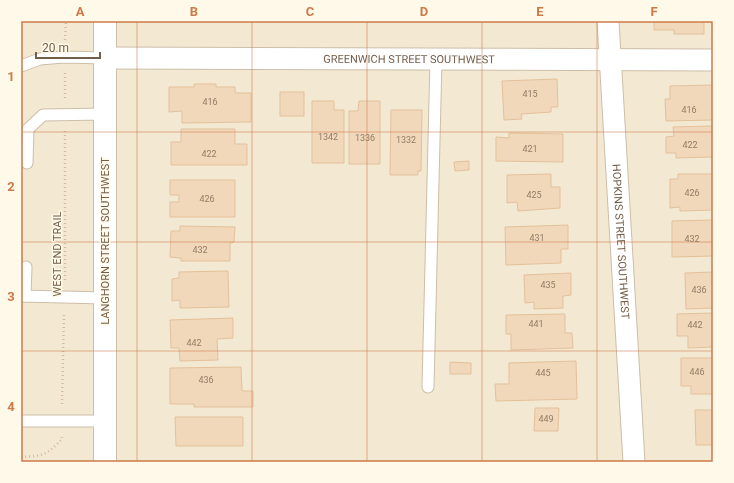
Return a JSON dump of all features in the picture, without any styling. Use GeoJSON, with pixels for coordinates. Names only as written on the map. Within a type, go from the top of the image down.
{"type":"FeatureCollection","features":[{"type":"Feature","properties":{"kind":"street","name":"LANGHORN STREET SOUTHWEST"},"geometry":{"type":"LineString","coordinates":[[105,21],[105,462]]}},
{"type":"Feature","properties":{"kind":"street","name":"HOPKINS STREET SOUTHWEST"},"geometry":{"type":"LineString","coordinates":[[608,21],[634,462]]}},
{"type":"Feature","properties":{"kind":"street","name":"GREENWICH STREET SOUTHWEST"},"geometry":{"type":"LineString","coordinates":[[105,58],[713,60]]}},
{"type":"Feature","properties":{"kind":"lane"},"geometry":{"type":"LineString","coordinates":[[21,66],[40,59],[64,57],[105,58]]}},
{"type":"Feature","properties":{"kind":"lane"},"geometry":{"type":"LineString","coordinates":[[428,387],[436,59]]}},
{"type":"Feature","properties":{"kind":"lane"},"geometry":{"type":"LineString","coordinates":[[27,162],[28,129],[43,115],[105,114]]}},
{"type":"Feature","properties":{"kind":"lane"},"geometry":{"type":"LineString","coordinates":[[26,267],[23,296],[105,298]]}},
{"type":"Feature","properties":{"kind":"lane"},"geometry":{"type":"LineString","coordinates":[[21,421],[105,421]]}},
{"type":"Feature","properties":{"kind":"path","name":"WEST END TRAIL"},"geometry":{"type":"LineString","coordinates":[[21,457],[33,457],[48,453],[62,440],[65,115],[64,57],[66,21]]}},
{"type":"Feature","properties":{"kind":"shaded area"},"geometry":{"type":"Polygon","coordinates":[[[21,21],[713,21],[713,462],[21,462],[21,21]]]}},
{"type":"Feature","properties":{"kind":"building"},"geometry":{"type":"Polygon","coordinates":[[[654,21],[704,21],[704,34],[674,34],[674,30],[654,30],[654,21]]]}},
{"type":"Feature","properties":{"kind":"building"},"geometry":{"type":"Polygon","coordinates":[[[557,79],[558,107],[551,107],[551,112],[521,114],[522,119],[504,120],[502,81],[557,79]]]}},
{"type":"Feature","properties":{"kind":"building"},"geometry":{"type":"Polygon","coordinates":[[[194,84],[216,84],[216,87],[235,87],[235,93],[251,93],[251,122],[182,123],[182,111],[169,112],[169,87],[194,87],[194,84]]]}},
{"type":"Feature","properties":{"kind":"building"},"geometry":{"type":"Polygon","coordinates":[[[713,85],[713,120],[666,121],[665,99],[670,99],[670,86],[713,85]]]}},
{"type":"Feature","properties":{"kind":"building"},"geometry":{"type":"Polygon","coordinates":[[[280,92],[304,92],[304,116],[280,116],[280,92]]]}},
{"type":"Feature","properties":{"kind":"building"},"geometry":{"type":"Polygon","coordinates":[[[312,101],[334,101],[334,110],[344,110],[344,163],[312,163],[312,101]]]}},
{"type":"Feature","properties":{"kind":"building"},"geometry":{"type":"Polygon","coordinates":[[[359,101],[380,101],[380,164],[349,164],[349,111],[358,111],[359,101]]]}},
{"type":"Feature","properties":{"kind":"building"},"geometry":{"type":"Polygon","coordinates":[[[391,110],[422,110],[421,171],[418,171],[418,175],[390,175],[391,110]]]}},
{"type":"Feature","properties":{"kind":"building"},"geometry":{"type":"Polygon","coordinates":[[[713,126],[713,157],[676,158],[676,153],[666,153],[666,137],[674,136],[673,127],[713,126]]]}},
{"type":"Feature","properties":{"kind":"building"},"geometry":{"type":"Polygon","coordinates":[[[181,129],[235,129],[235,144],[247,144],[247,165],[171,165],[171,142],[181,142],[181,129]]]}},
{"type":"Feature","properties":{"kind":"building"},"geometry":{"type":"Polygon","coordinates":[[[509,133],[563,134],[563,162],[496,161],[496,137],[509,138],[509,133]]]}},
{"type":"Feature","properties":{"kind":"building"},"geometry":{"type":"Polygon","coordinates":[[[469,161],[469,170],[455,171],[454,162],[469,161]]]}},
{"type":"Feature","properties":{"kind":"building"},"geometry":{"type":"Polygon","coordinates":[[[551,174],[551,187],[560,187],[560,208],[518,211],[517,202],[507,203],[507,175],[551,174]]]}},
{"type":"Feature","properties":{"kind":"building"},"geometry":{"type":"Polygon","coordinates":[[[678,174],[713,174],[713,210],[680,211],[680,207],[670,208],[670,179],[678,179],[678,174]]]}},
{"type":"Feature","properties":{"kind":"building"},"geometry":{"type":"Polygon","coordinates":[[[170,180],[235,180],[235,217],[170,217],[170,202],[179,202],[179,195],[170,195],[170,180]]]}},
{"type":"Feature","properties":{"kind":"building"},"geometry":{"type":"Polygon","coordinates":[[[713,220],[713,256],[672,257],[672,221],[713,220]]]}},
{"type":"Feature","properties":{"kind":"building"},"geometry":{"type":"Polygon","coordinates":[[[568,225],[568,249],[561,249],[561,263],[506,265],[505,227],[568,225]]]}},
{"type":"Feature","properties":{"kind":"building"},"geometry":{"type":"Polygon","coordinates":[[[180,226],[235,227],[234,242],[230,243],[230,261],[181,261],[181,258],[170,257],[171,231],[180,231],[180,226]]]}},
{"type":"Feature","properties":{"kind":"building"},"geometry":{"type":"Polygon","coordinates":[[[228,271],[229,307],[180,308],[180,300],[172,301],[172,279],[179,278],[179,272],[228,271]]]}},
{"type":"Feature","properties":{"kind":"building"},"geometry":{"type":"Polygon","coordinates":[[[713,272],[713,308],[686,309],[685,273],[713,272]]]}},
{"type":"Feature","properties":{"kind":"building"},"geometry":{"type":"Polygon","coordinates":[[[571,273],[571,295],[563,296],[563,308],[534,309],[534,302],[525,303],[524,275],[571,273]]]}},
{"type":"Feature","properties":{"kind":"building"},"geometry":{"type":"Polygon","coordinates":[[[713,313],[713,347],[688,348],[688,336],[677,336],[677,314],[713,313]]]}},
{"type":"Feature","properties":{"kind":"building"},"geometry":{"type":"Polygon","coordinates":[[[565,314],[565,333],[572,333],[573,348],[511,350],[511,334],[506,334],[506,315],[565,314]]]}},
{"type":"Feature","properties":{"kind":"building"},"geometry":{"type":"Polygon","coordinates":[[[233,318],[233,338],[217,339],[218,360],[180,361],[179,348],[171,348],[170,320],[233,318]]]}},
{"type":"Feature","properties":{"kind":"building"},"geometry":{"type":"Polygon","coordinates":[[[681,358],[713,358],[713,394],[691,394],[691,386],[681,386],[681,358]]]}},
{"type":"Feature","properties":{"kind":"building"},"geometry":{"type":"Polygon","coordinates":[[[576,361],[577,399],[496,401],[495,384],[509,384],[509,363],[576,361]]]}},
{"type":"Feature","properties":{"kind":"building"},"geometry":{"type":"Polygon","coordinates":[[[450,362],[471,363],[471,374],[450,374],[450,362]]]}},
{"type":"Feature","properties":{"kind":"building"},"geometry":{"type":"Polygon","coordinates":[[[241,367],[242,391],[253,391],[253,407],[194,407],[194,404],[170,404],[170,368],[241,367]]]}},
{"type":"Feature","properties":{"kind":"building"},"geometry":{"type":"Polygon","coordinates":[[[535,408],[559,408],[558,431],[534,431],[535,408]]]}},
{"type":"Feature","properties":{"kind":"building"},"geometry":{"type":"Polygon","coordinates":[[[695,410],[713,410],[713,445],[696,445],[695,410]]]}},
{"type":"Feature","properties":{"kind":"building"},"geometry":{"type":"Polygon","coordinates":[[[175,417],[243,417],[243,446],[176,446],[175,417]]]}}]}
